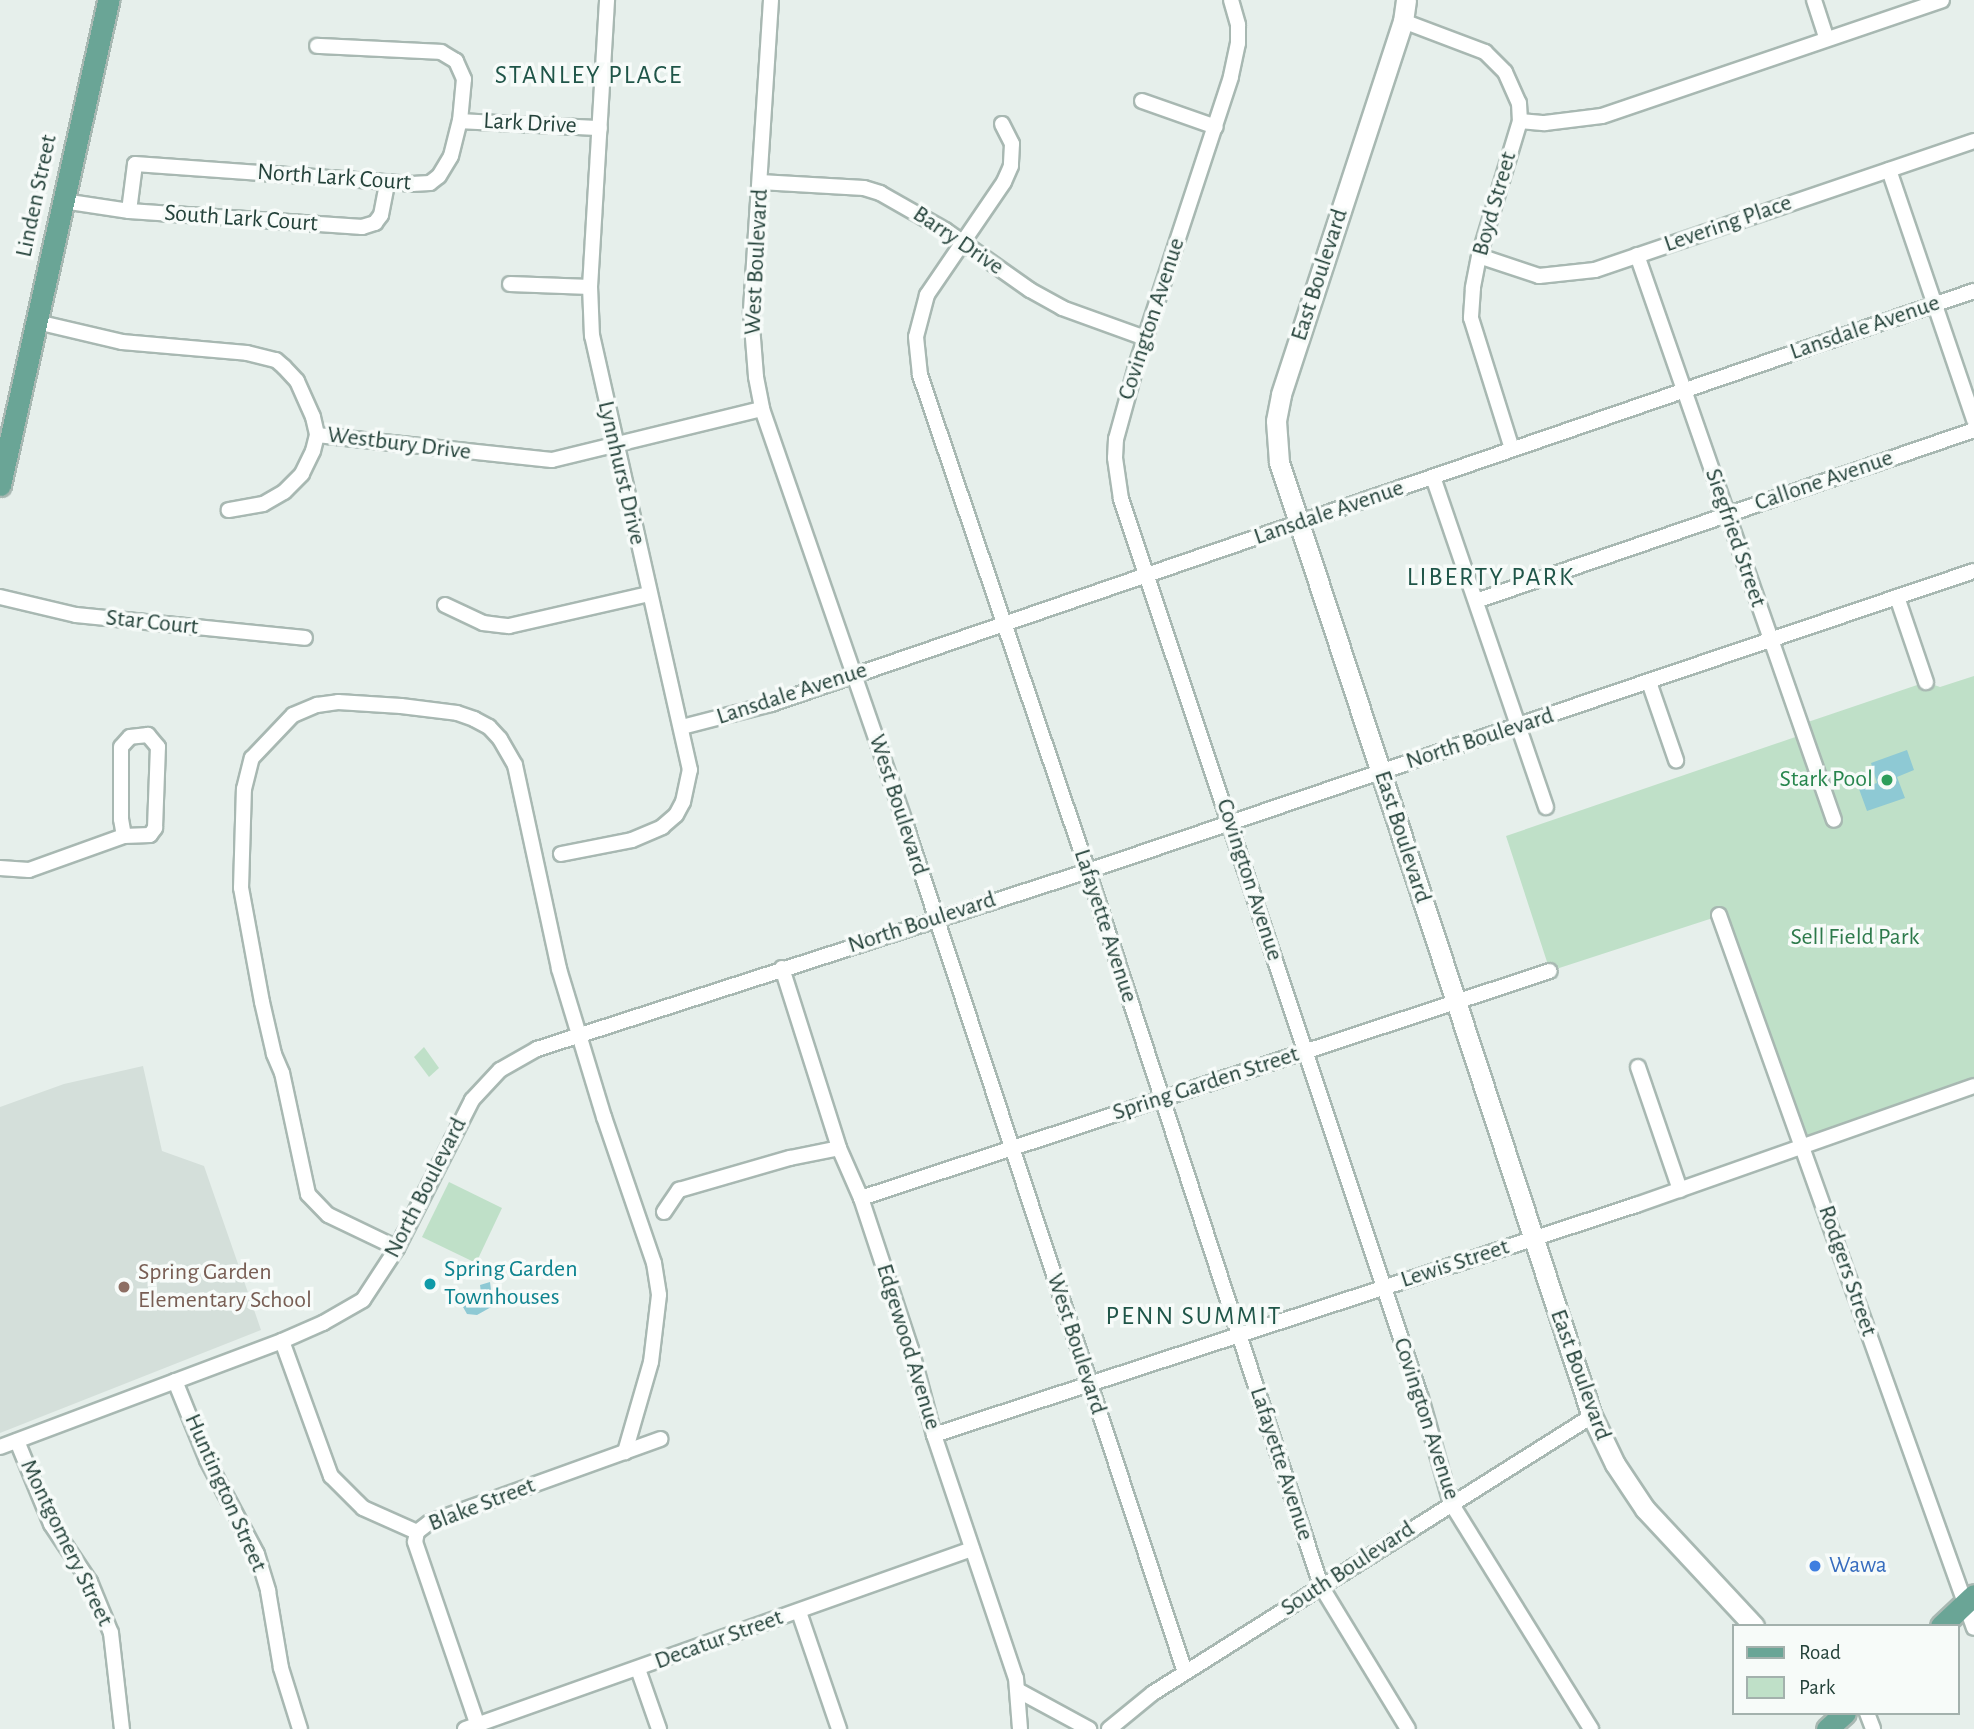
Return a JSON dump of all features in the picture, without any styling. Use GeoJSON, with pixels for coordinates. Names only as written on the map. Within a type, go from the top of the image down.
{"type":"FeatureCollection","features":[{"type":"Feature","properties":{"kind":"main road","name":"Linden Street"},"geometry":{"type":"LineString","coordinates":[[0,485],[108,0]]}},
{"type":"Feature","properties":{"kind":"main road"},"geometry":{"type":"LineString","coordinates":[[1943,1624],[1969,1600]]}},
{"type":"Feature","properties":{"kind":"street","name":"Lynnhurst Drive"},"geometry":{"type":"LineString","coordinates":[[561,854],[650,834],[677,815],[687,792],[690,770],[595,361],[590,288],[607,0]]}},
{"type":"Feature","properties":{"kind":"street","name":"West Boulevard"},"geometry":{"type":"LineString","coordinates":[[771,0],[751,313],[756,377],[762,409],[854,675],[1185,1672]]}},
{"type":"Feature","properties":{"kind":"street","name":"Covington Avenue"},"geometry":{"type":"LineString","coordinates":[[1231,0],[1238,26],[1237,58],[1126,400],[1115,458],[1121,499],[1231,823],[1420,1398],[1451,1503],[1591,1729]]}},
{"type":"Feature","properties":{"kind":"street","name":"East Boulevard"},"geometry":{"type":"LineString","coordinates":[[1406,0],[1403,22],[1281,395],[1276,421],[1279,462],[1592,1416],[1615,1464],[1645,1509],[1752,1624]]}},
{"type":"Feature","properties":{"kind":"street"},"geometry":{"type":"LineString","coordinates":[[1814,0],[1826,38]]}},
{"type":"Feature","properties":{"kind":"street"},"geometry":{"type":"LineString","coordinates":[[1520,121],[1545,123],[1602,116],[1942,0]]}},
{"type":"Feature","properties":{"kind":"street","name":"Boyd Street"},"geometry":{"type":"LineString","coordinates":[[1403,22],[1473,46],[1495,61],[1511,84],[1519,103],[1520,121],[1479,256],[1472,288],[1471,318],[1512,449]]}},
{"type":"Feature","properties":{"kind":"street","name":"North Lark Court"},"geometry":{"type":"LineString","coordinates":[[129,211],[135,164],[387,183],[430,183],[439,176],[451,156],[460,121],[464,79],[456,61],[441,52],[317,46]]}},
{"type":"Feature","properties":{"kind":"street"},"geometry":{"type":"LineString","coordinates":[[1142,101],[1216,127]]}},
{"type":"Feature","properties":{"kind":"street","name":"Lark Drive"},"geometry":{"type":"LineString","coordinates":[[460,121],[600,128]]}},
{"type":"Feature","properties":{"kind":"street","name":"Lafayette Avenue"},"geometry":{"type":"LineString","coordinates":[[1002,124],[1012,144],[1011,166],[964,243],[927,295],[917,325],[916,352],[926,394],[1088,870],[1321,1586],[1403,1727]]}},
{"type":"Feature","properties":{"kind":"street","name":"Levering Place"},"geometry":{"type":"LineString","coordinates":[[1479,256],[1520,272],[1548,277],[1595,270],[1974,141]]}},
{"type":"Feature","properties":{"kind":"street"},"geometry":{"type":"LineString","coordinates":[[1889,170],[1974,420]]}},
{"type":"Feature","properties":{"kind":"street","name":"Barry Drive"},"geometry":{"type":"LineString","coordinates":[[760,182],[864,188],[900,203],[964,243],[1030,290],[1062,308],[1145,338]]}},
{"type":"Feature","properties":{"kind":"street","name":"South Lark Court"},"geometry":{"type":"LineString","coordinates":[[63,201],[129,211],[362,227],[375,223],[385,208],[387,183]]}},
{"type":"Feature","properties":{"kind":"street","name":"Siegfried Street"},"geometry":{"type":"LineString","coordinates":[[1637,255],[1834,820]]}},
{"type":"Feature","properties":{"kind":"street"},"geometry":{"type":"LineString","coordinates":[[510,284],[590,288]]}},
{"type":"Feature","properties":{"kind":"street","name":"Lansdale Avenue"},"geometry":{"type":"LineString","coordinates":[[682,727],[771,704],[1974,291]]}},
{"type":"Feature","properties":{"kind":"street","name":"Westbury Drive"},"geometry":{"type":"LineString","coordinates":[[37,322],[121,342],[247,353],[276,360],[303,391],[317,435],[534,460],[566,458],[762,409]]}},
{"type":"Feature","properties":{"kind":"street","name":"Callone Avenue"},"geometry":{"type":"LineString","coordinates":[[1476,601],[1974,430]]}},
{"type":"Feature","properties":{"kind":"street"},"geometry":{"type":"LineString","coordinates":[[229,510],[263,504],[284,492],[307,464],[317,435]]}},
{"type":"Feature","properties":{"kind":"street"},"geometry":{"type":"LineString","coordinates":[[1433,477],[1546,807]]}},
{"type":"Feature","properties":{"kind":"street","name":"North Boulevard"},"geometry":{"type":"LineString","coordinates":[[0,1447],[282,1341],[323,1323],[363,1300],[397,1248],[472,1100],[500,1070],[517,1058],[578,1034],[1231,823],[1974,571]]}},
{"type":"Feature","properties":{"kind":"street"},"geometry":{"type":"LineString","coordinates":[[445,605],[483,623],[509,626],[649,594]]}},
{"type":"Feature","properties":{"kind":"street","name":"Star Court"},"geometry":{"type":"LineString","coordinates":[[0,597],[76,615],[305,638]]}},
{"type":"Feature","properties":{"kind":"street"},"geometry":{"type":"LineString","coordinates":[[1897,597],[1926,682]]}},
{"type":"Feature","properties":{"kind":"street"},"geometry":{"type":"LineString","coordinates":[[1649,682],[1676,760]]}},
{"type":"Feature","properties":{"kind":"street"},"geometry":{"type":"LineString","coordinates":[[397,1248],[328,1215],[308,1194],[282,1073],[274,1054],[241,888],[247,767],[273,733],[304,710],[338,702],[457,713],[489,727],[509,753],[518,778],[559,969],[654,1263],[659,1295],[650,1362],[625,1452]]}},
{"type":"Feature","properties":{"kind":"street"},"geometry":{"type":"LineString","coordinates":[[1,871],[29,870],[124,836],[150,835],[156,828],[158,747],[148,735],[130,737],[121,747],[121,819],[124,836]]}},
{"type":"Feature","properties":{"kind":"street","name":"Rodgers Street"},"geometry":{"type":"LineString","coordinates":[[1719,915],[1969,1600],[1974,1628]]}},
{"type":"Feature","properties":{"kind":"street","name":"Edgewood Avenue"},"geometry":{"type":"LineString","coordinates":[[782,968],[839,1147],[861,1198],[911,1349],[934,1435],[1019,1691],[1020,1729]]}},
{"type":"Feature","properties":{"kind":"street","name":"Spring Garden Street"},"geometry":{"type":"LineString","coordinates":[[861,1198],[1550,971]]}},
{"type":"Feature","properties":{"kind":"street"},"geometry":{"type":"LineString","coordinates":[[1638,1067],[1680,1190]]}},
{"type":"Feature","properties":{"kind":"street","name":"Lewis Street"},"geometry":{"type":"LineString","coordinates":[[934,1435],[1680,1190],[1974,1086]]}},
{"type":"Feature","properties":{"kind":"street"},"geometry":{"type":"LineString","coordinates":[[664,1212],[679,1190],[839,1147]]}},
{"type":"Feature","properties":{"kind":"street","name":"Blake Street"},"geometry":{"type":"LineString","coordinates":[[282,1341],[331,1476],[363,1508],[417,1532],[430,1522],[661,1439]]}},
{"type":"Feature","properties":{"kind":"street","name":"Huntington Street"},"geometry":{"type":"LineString","coordinates":[[175,1381],[207,1460],[257,1554],[268,1591],[281,1668],[300,1729]]}},
{"type":"Feature","properties":{"kind":"street","name":"South Boulevard"},"geometry":{"type":"LineString","coordinates":[[1109,1729],[1153,1693],[1185,1672],[1592,1416]]}},
{"type":"Feature","properties":{"kind":"street","name":"Montgomery Street"},"geometry":{"type":"LineString","coordinates":[[17,1441],[51,1524],[90,1582],[111,1633],[122,1729]]}},
{"type":"Feature","properties":{"kind":"street"},"geometry":{"type":"LineString","coordinates":[[417,1532],[415,1542],[474,1728]]}},
{"type":"Feature","properties":{"kind":"street","name":"Decatur Street"},"geometry":{"type":"LineString","coordinates":[[474,1728],[972,1549]]}},
{"type":"Feature","properties":{"kind":"street"},"geometry":{"type":"LineString","coordinates":[[799,1612],[839,1729]]}},
{"type":"Feature","properties":{"kind":"street"},"geometry":{"type":"LineString","coordinates":[[638,1669],[659,1729]]}},
{"type":"Feature","properties":{"kind":"street"},"geometry":{"type":"LineString","coordinates":[[1019,1691],[1089,1729]]}},
{"type":"Feature","properties":{"kind":"shaded area","name":"Spring Garden Elementary School"},"geometry":{"type":"Polygon","coordinates":[[[143,1066],[162,1151],[204,1166],[261,1330],[0,1433],[0,1107],[64,1084],[143,1066]]]}},
{"type":"Feature","properties":{"kind":"green space","name":"Sell Field Park"},"geometry":{"type":"Polygon","coordinates":[[[1974,676],[1974,1092],[1806,1154],[1719,916],[1550,971],[1506,836],[1804,734],[1802,724],[1926,682],[1940,687],[1974,676]]]}},
{"type":"Feature","properties":{"kind":"green space"},"geometry":{"type":"Polygon","coordinates":[[[424,1047],[439,1068],[429,1077],[414,1057],[424,1047]]]}},
{"type":"Feature","properties":{"kind":"green space"},"geometry":{"type":"Polygon","coordinates":[[[449,1182],[502,1208],[476,1263],[422,1237],[449,1182]]]}},
{"type":"Feature","properties":{"kind":"water","name":"Stark Pool"},"geometry":{"type":"Polygon","coordinates":[[[1907,750],[1914,770],[1897,777],[1905,798],[1867,811],[1859,789],[1877,783],[1871,763],[1907,750]]]}},
{"type":"Feature","properties":{"kind":"water"},"geometry":{"type":"Polygon","coordinates":[[[490,1282],[493,1306],[477,1315],[467,1314],[463,1307],[465,1302],[482,1300],[480,1285],[490,1282]]]}},
{"type":"Feature","properties":{"kind":"place","name":"Stark Pool"},"geometry":{"type":"Point","coordinates":[1887,780]}},
{"type":"Feature","properties":{"kind":"place","name":"Spring Garden Townhouses"},"geometry":{"type":"Point","coordinates":[430,1284]}},
{"type":"Feature","properties":{"kind":"place","name":"Spring Garden Elementary School"},"geometry":{"type":"Point","coordinates":[124,1287]}},
{"type":"Feature","properties":{"kind":"place","name":"Wawa"},"geometry":{"type":"Point","coordinates":[1815,1566]}},
{"type":"Feature","properties":{"kind":"district","name":"STANLEY PLACE"},"geometry":{"type":"Point","coordinates":[589,76]}},
{"type":"Feature","properties":{"kind":"district","name":"LIBERTY PARK"},"geometry":{"type":"Point","coordinates":[1491,578]}},
{"type":"Feature","properties":{"kind":"district","name":"PENN SUMMIT"},"geometry":{"type":"Point","coordinates":[1194,1317]}}]}
